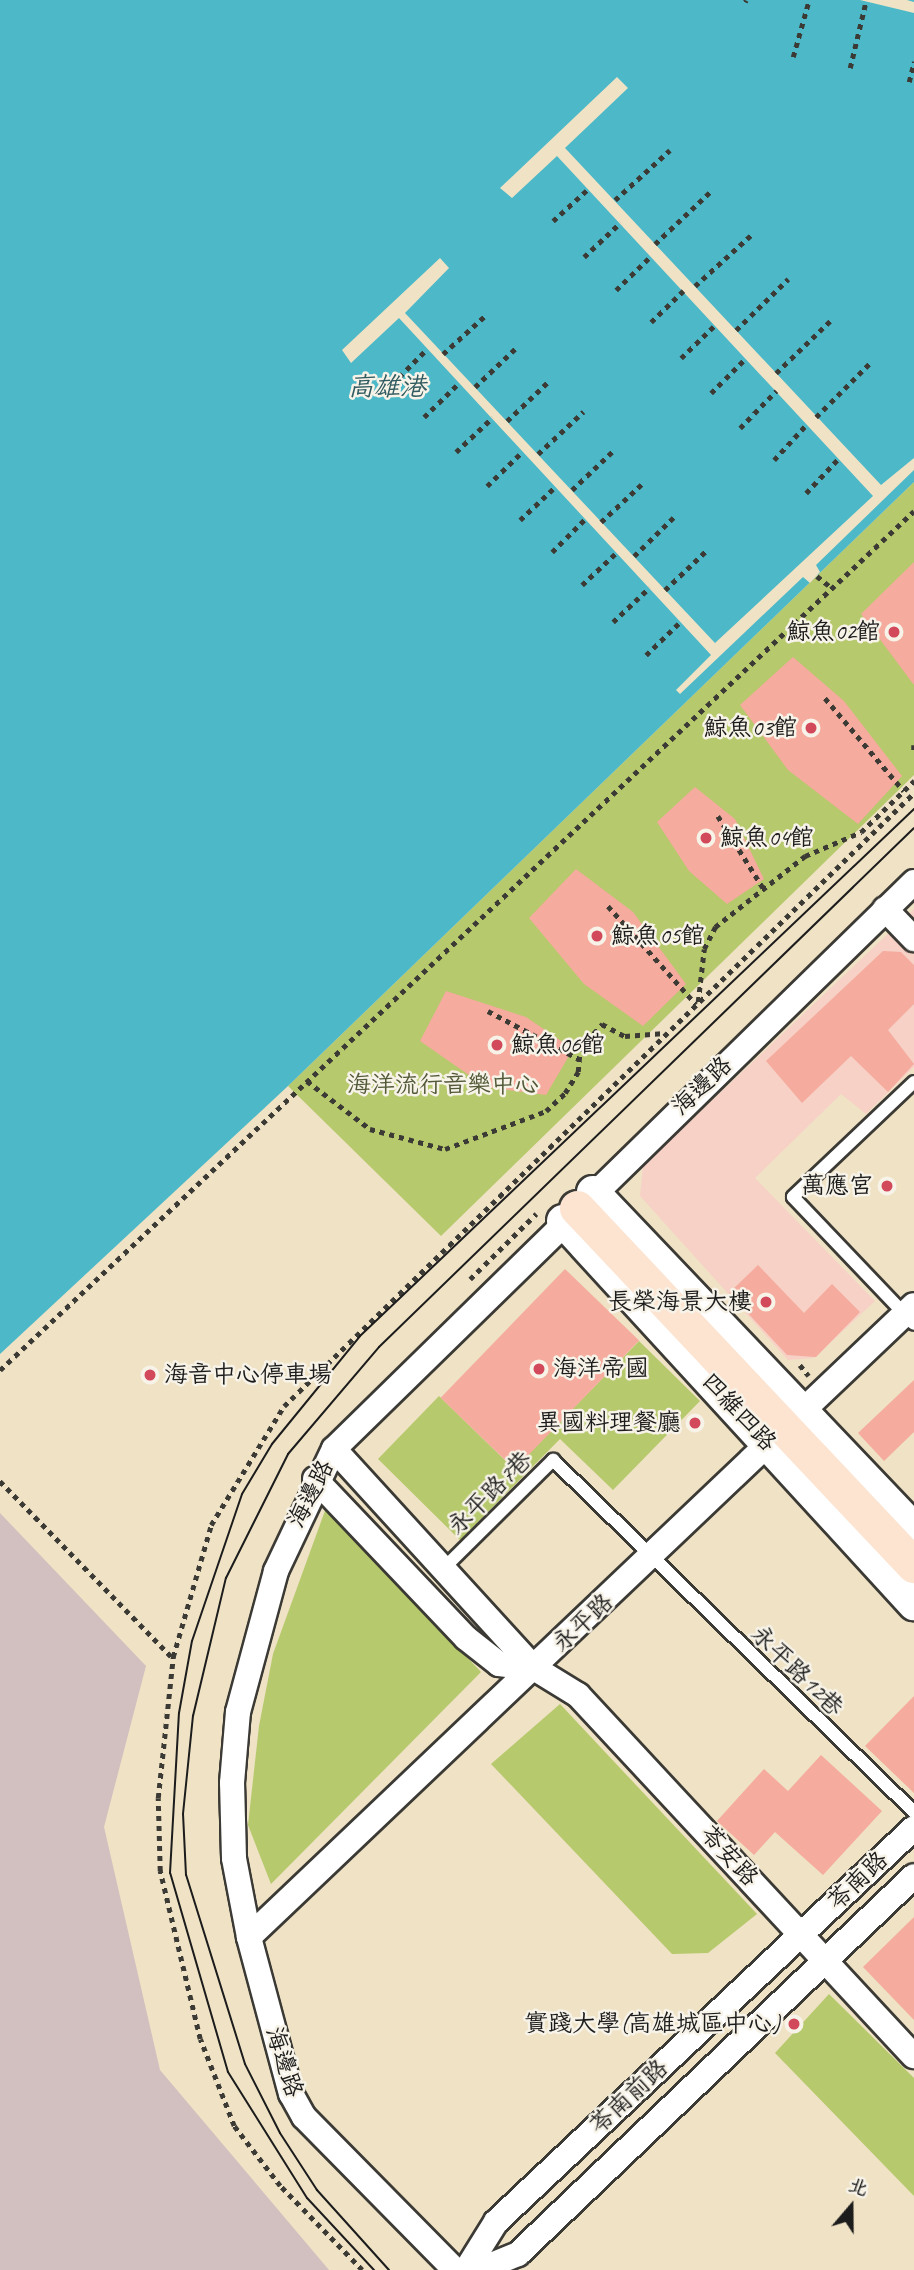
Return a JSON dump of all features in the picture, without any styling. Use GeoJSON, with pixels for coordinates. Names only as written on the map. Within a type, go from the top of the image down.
{"type":"FeatureCollection","features":[{"type":"Feature","properties":{"kind":"main road","name":"四維四路"},"geometry":{"type":"LineString","coordinates":[[577,1207],[914,1565]]}},
{"type":"Feature","properties":{"kind":"street","name":"海邊路"},"geometry":{"type":"LineString","coordinates":[[455,2270],[304,2118],[291,2094],[249,1937],[234,1858],[238,1712],[272,1582],[315,1479],[334,1449],[577,1207],[914,882]]}},
{"type":"Feature","properties":{"kind":"street"},"geometry":{"type":"LineString","coordinates":[[885,909],[914,939]]}},
{"type":"Feature","properties":{"kind":"street","name":"永平路"},"geometry":{"type":"LineString","coordinates":[[249,1937],[651,1560],[785,1428],[911,1314]]}},
{"type":"Feature","properties":{"kind":"street","name":"四維四路"},"geometry":{"type":"LineString","coordinates":[[785,1428],[914,1529]]}},
{"type":"Feature","properties":{"kind":"street","name":"四維四路"},"geometry":{"type":"LineString","coordinates":[[785,1428],[914,1604]]}},
{"type":"Feature","properties":{"kind":"street","name":"苓安路"},"geometry":{"type":"LineString","coordinates":[[334,1449],[446,1566],[534,1668],[578,1695],[803,1933],[914,2056]]}},
{"type":"Feature","properties":{"kind":"street","name":"苓安路"},"geometry":{"type":"LineString","coordinates":[[315,1479],[466,1637],[499,1664],[534,1668]]}},
{"type":"Feature","properties":{"kind":"street","name":"苓南路"},"geometry":{"type":"LineString","coordinates":[[803,1933],[914,1828]]}},
{"type":"Feature","properties":{"kind":"street","name":"苓南路"},"geometry":{"type":"LineString","coordinates":[[828,1960],[914,1876]]}},
{"type":"Feature","properties":{"kind":"street","name":"苓南前路"},"geometry":{"type":"LineString","coordinates":[[466,2270],[496,2222],[803,1933]]}},
{"type":"Feature","properties":{"kind":"street","name":"苓南前路"},"geometry":{"type":"LineString","coordinates":[[479,2270],[518,2253],[828,1960]]}},
{"type":"Feature","properties":{"kind":"lane"},"geometry":{"type":"LineString","coordinates":[[911,1314],[793,1197],[914,1083]]}},
{"type":"Feature","properties":{"kind":"lane","name":"永平路7巷"},"geometry":{"type":"LineString","coordinates":[[446,1566],[553,1460],[651,1560]]}},
{"type":"Feature","properties":{"kind":"lane","name":"永平路12巷"},"geometry":{"type":"LineString","coordinates":[[651,1560],[914,1812]]}},
{"type":"Feature","properties":{"kind":"path"},"geometry":{"type":"LineString","coordinates":[[793,57],[808,0]]}},
{"type":"Feature","properties":{"kind":"path"},"geometry":{"type":"LineString","coordinates":[[850,68],[866,1]]}},
{"type":"Feature","properties":{"kind":"path"},"geometry":{"type":"LineString","coordinates":[[909,82],[914,62]]}},
{"type":"Feature","properties":{"kind":"path"},"geometry":{"type":"LineString","coordinates":[[615,201],[670,150]]}},
{"type":"Feature","properties":{"kind":"path"},"geometry":{"type":"LineString","coordinates":[[553,220],[588,189]]}},
{"type":"Feature","properties":{"kind":"path"},"geometry":{"type":"LineString","coordinates":[[655,244],[711,191]]}},
{"type":"Feature","properties":{"kind":"path"},"geometry":{"type":"LineString","coordinates":[[584,257],[620,223]]}},
{"type":"Feature","properties":{"kind":"path"},"geometry":{"type":"LineString","coordinates":[[695,286],[751,235]]}},
{"type":"Feature","properties":{"kind":"path"},"geometry":{"type":"LineString","coordinates":[[616,290],[651,256]]}},
{"type":"Feature","properties":{"kind":"path"},"geometry":{"type":"LineString","coordinates":[[736,330],[788,279]]}},
{"type":"Feature","properties":{"kind":"path"},"geometry":{"type":"LineString","coordinates":[[651,323],[683,290]]}},
{"type":"Feature","properties":{"kind":"path"},"geometry":{"type":"LineString","coordinates":[[443,354],[486,315]]}},
{"type":"Feature","properties":{"kind":"path"},"geometry":{"type":"LineString","coordinates":[[775,373],[831,320]]}},
{"type":"Feature","properties":{"kind":"path"},"geometry":{"type":"LineString","coordinates":[[681,358],[715,325]]}},
{"type":"Feature","properties":{"kind":"path"},"geometry":{"type":"LineString","coordinates":[[475,387],[517,347]]}},
{"type":"Feature","properties":{"kind":"path"},"geometry":{"type":"LineString","coordinates":[[392,384],[427,349]]}},
{"type":"Feature","properties":{"kind":"path"},"geometry":{"type":"LineString","coordinates":[[711,393],[746,358]]}},
{"type":"Feature","properties":{"kind":"path"},"geometry":{"type":"LineString","coordinates":[[816,417],[872,362]]}},
{"type":"Feature","properties":{"kind":"path"},"geometry":{"type":"LineString","coordinates":[[507,421],[549,381]]}},
{"type":"Feature","properties":{"kind":"path"},"geometry":{"type":"LineString","coordinates":[[424,417],[459,383]]}},
{"type":"Feature","properties":{"kind":"path"},"geometry":{"type":"LineString","coordinates":[[740,428],[776,391]]}},
{"type":"Feature","properties":{"kind":"path"},"geometry":{"type":"LineString","coordinates":[[538,454],[583,412]]}},
{"type":"Feature","properties":{"kind":"path"},"geometry":{"type":"LineString","coordinates":[[456,452],[492,418]]}},
{"type":"Feature","properties":{"kind":"path"},"geometry":{"type":"LineString","coordinates":[[774,460],[807,424]]}},
{"type":"Feature","properties":{"kind":"path"},"geometry":{"type":"LineString","coordinates":[[572,490],[615,449]]}},
{"type":"Feature","properties":{"kind":"path"},"geometry":{"type":"LineString","coordinates":[[487,486],[522,452]]}},
{"type":"Feature","properties":{"kind":"path"},"geometry":{"type":"LineString","coordinates":[[806,492],[839,458]]}},
{"type":"Feature","properties":{"kind":"path"},"geometry":{"type":"LineString","coordinates":[[601,522],[644,482]]}},
{"type":"Feature","properties":{"kind":"path"},"geometry":{"type":"LineString","coordinates":[[520,520],[555,487]]}},
{"type":"Feature","properties":{"kind":"path"},"geometry":{"type":"LineString","coordinates":[[0,1370],[914,511]]}},
{"type":"Feature","properties":{"kind":"path"},"geometry":{"type":"LineString","coordinates":[[634,556],[674,517]]}},
{"type":"Feature","properties":{"kind":"path"},"geometry":{"type":"LineString","coordinates":[[552,552],[585,519]]}},
{"type":"Feature","properties":{"kind":"path"},"geometry":{"type":"LineString","coordinates":[[665,590],[706,551]]}},
{"type":"Feature","properties":{"kind":"path"},"geometry":{"type":"LineString","coordinates":[[582,585],[616,552]]}},
{"type":"Feature","properties":{"kind":"path"},"geometry":{"type":"LineString","coordinates":[[817,576],[832,588]]}},
{"type":"Feature","properties":{"kind":"path"},"geometry":{"type":"LineString","coordinates":[[613,622],[649,588]]}},
{"type":"Feature","properties":{"kind":"path"},"geometry":{"type":"LineString","coordinates":[[646,655],[680,622]]}},
{"type":"Feature","properties":{"kind":"path"},"geometry":{"type":"LineString","coordinates":[[825,698],[904,790]]}},
{"type":"Feature","properties":{"kind":"path"},"geometry":{"type":"LineString","coordinates":[[914,745],[914,754]]}},
{"type":"Feature","properties":{"kind":"path"},"geometry":{"type":"LineString","coordinates":[[608,906],[697,1003],[704,949],[715,927],[765,891],[805,856],[861,832],[914,781]]}},
{"type":"Feature","properties":{"kind":"path"},"geometry":{"type":"LineString","coordinates":[[718,816],[765,891]]}},
{"type":"Feature","properties":{"kind":"path"},"geometry":{"type":"LineString","coordinates":[[488,1011],[579,1059]]}},
{"type":"Feature","properties":{"kind":"path"},"geometry":{"type":"LineString","coordinates":[[307,1081],[370,1129],[445,1149],[546,1111],[565,1093],[579,1059],[580,1048],[601,1024],[625,1036],[666,1033]]}},
{"type":"Feature","properties":{"kind":"path"},"geometry":{"type":"LineString","coordinates":[[0,1481],[173,1657]]}},
{"type":"Feature","properties":{"kind":"shaded area"},"geometry":{"type":"Polygon","coordinates":[[[914,909],[914,1067],[866,1114],[841,1094],[755,1178],[875,1301],[814,1358],[788,1360],[640,1196],[643,1166],[914,909]]]}},
{"type":"Feature","properties":{"kind":"shaded area"},"geometry":{"type":"Polygon","coordinates":[[[0,1513],[146,1666],[104,1827],[160,2070],[329,2270],[0,2270],[0,1513]]]}},
{"type":"Feature","properties":{"kind":"green space","name":"海洋流行音樂中心"},"geometry":{"type":"Polygon","coordinates":[[[914,482],[914,775],[441,1236],[288,1086],[914,482]]]}},
{"type":"Feature","properties":{"kind":"green space"},"geometry":{"type":"Polygon","coordinates":[[[639,1341],[700,1401],[613,1490],[560,1439],[460,1540],[378,1459],[439,1396],[514,1469],[639,1341]]]}},
{"type":"Feature","properties":{"kind":"green space"},"geometry":{"type":"Polygon","coordinates":[[[326,1508],[481,1672],[271,1884],[248,1825],[259,1726],[273,1654],[326,1508]]]}},
{"type":"Feature","properties":{"kind":"green space"},"geometry":{"type":"Polygon","coordinates":[[[560,1704],[757,1914],[708,1953],[672,1954],[491,1764],[560,1704]]]}},
{"type":"Feature","properties":{"kind":"green space"},"geometry":{"type":"Polygon","coordinates":[[[829,1994],[914,2078],[914,2196],[775,2053],[829,1994]]]}},
{"type":"Feature","properties":{"kind":"water","name":"高雄港"},"geometry":{"type":"Polygon","coordinates":[[[0,0],[914,0],[914,482],[288,1086],[0,1354],[0,0]]]}},
{"type":"Feature","properties":{"kind":"pier"},"geometry":{"type":"Polygon","coordinates":[[[860,0],[907,0],[914,2],[914,13],[860,0]]]}},
{"type":"Feature","properties":{"kind":"pier"},"geometry":{"type":"Polygon","coordinates":[[[617,77],[628,88],[565,148],[881,485],[914,458],[914,470],[816,565],[820,572],[810,583],[803,577],[680,694],[676,690],[711,655],[399,318],[351,363],[342,350],[440,258],[449,268],[405,313],[715,643],[873,496],[557,156],[512,198],[500,188],[617,77]]]}},
{"type":"Feature","properties":{"kind":"building","name":"鯨魚02館"},"geometry":{"type":"Polygon","coordinates":[[[914,562],[914,685],[861,614],[914,562]]]}},
{"type":"Feature","properties":{"kind":"building","name":"鯨魚03館"},"geometry":{"type":"Polygon","coordinates":[[[793,657],[844,701],[902,776],[858,824],[788,770],[740,705],[793,657]]]}},
{"type":"Feature","properties":{"kind":"building","name":"鯨魚04館"},"geometry":{"type":"Polygon","coordinates":[[[695,787],[735,819],[764,879],[727,904],[689,871],[657,822],[695,787]]]}},
{"type":"Feature","properties":{"kind":"building","name":"鯨魚05館"},"geometry":{"type":"Polygon","coordinates":[[[576,869],[633,912],[686,984],[643,1026],[584,984],[529,918],[576,869]]]}},
{"type":"Feature","properties":{"kind":"building"},"geometry":{"type":"Polygon","coordinates":[[[883,951],[901,952],[914,965],[914,1004],[888,1030],[914,1064],[888,1092],[851,1056],[802,1103],[766,1061],[883,951]]]}},
{"type":"Feature","properties":{"kind":"building","name":"鯨魚06館"},"geometry":{"type":"Polygon","coordinates":[[[446,991],[526,1017],[573,1049],[546,1095],[486,1087],[420,1041],[446,991]]]}},
{"type":"Feature","properties":{"kind":"building","name":"長榮海景大樓"},"geometry":{"type":"Polygon","coordinates":[[[758,1265],[804,1313],[832,1284],[860,1312],[816,1357],[787,1355],[729,1293],[758,1265]]]}},
{"type":"Feature","properties":{"kind":"building","name":"海洋帝國"},"geometry":{"type":"Polygon","coordinates":[[[565,1269],[639,1341],[515,1469],[441,1398],[565,1269]]]}},
{"type":"Feature","properties":{"kind":"building"},"geometry":{"type":"Polygon","coordinates":[[[914,1380],[914,1432],[884,1461],[858,1433],[914,1380]]]}},
{"type":"Feature","properties":{"kind":"building"},"geometry":{"type":"Polygon","coordinates":[[[914,1696],[914,1793],[865,1746],[914,1696]]]}},
{"type":"Feature","properties":{"kind":"building"},"geometry":{"type":"Polygon","coordinates":[[[821,1755],[882,1811],[823,1875],[775,1832],[754,1855],[717,1821],[764,1769],[788,1791],[821,1755]]]}},
{"type":"Feature","properties":{"kind":"building"},"geometry":{"type":"Polygon","coordinates":[[[914,1917],[914,2020],[863,1967],[914,1917]]]}},
{"type":"Feature","properties":{"kind":"tram line"},"geometry":{"type":"LineString","coordinates":[[374,2270],[307,2198],[228,2072],[170,1873],[179,1713],[192,1641],[242,1494],[272,1444],[360,1336],[914,809]]}},
{"type":"Feature","properties":{"kind":"tram line"},"geometry":{"type":"LineString","coordinates":[[389,2270],[317,2190],[280,2133],[245,2064],[186,1875],[183,1814],[193,1716],[226,1578],[288,1454],[379,1347],[914,828]]}},
{"type":"Feature","properties":{"kind":"place","name":"鯨魚02館"},"geometry":{"type":"Point","coordinates":[894,632]}},
{"type":"Feature","properties":{"kind":"place","name":"鯨魚03館"},"geometry":{"type":"Point","coordinates":[811,728]}},
{"type":"Feature","properties":{"kind":"place","name":"鯨魚04館"},"geometry":{"type":"Point","coordinates":[706,838]}},
{"type":"Feature","properties":{"kind":"place","name":"鯨魚05館"},"geometry":{"type":"Point","coordinates":[597,936]}},
{"type":"Feature","properties":{"kind":"place","name":"鯨魚06館"},"geometry":{"type":"Point","coordinates":[497,1045]}},
{"type":"Feature","properties":{"kind":"place","name":"萬應宮"},"geometry":{"type":"Point","coordinates":[887,1186]}},
{"type":"Feature","properties":{"kind":"place","name":"長榮海景大樓"},"geometry":{"type":"Point","coordinates":[766,1302]}},
{"type":"Feature","properties":{"kind":"place","name":"海洋帝國"},"geometry":{"type":"Point","coordinates":[539,1369]}},
{"type":"Feature","properties":{"kind":"place","name":"海音中心停車場"},"geometry":{"type":"Point","coordinates":[150,1375]}},
{"type":"Feature","properties":{"kind":"place","name":"異國料理餐廳"},"geometry":{"type":"Point","coordinates":[695,1423]}},
{"type":"Feature","properties":{"kind":"place","name":"實踐大學(高雄城區中心)"},"geometry":{"type":"Point","coordinates":[794,2024]}}]}
